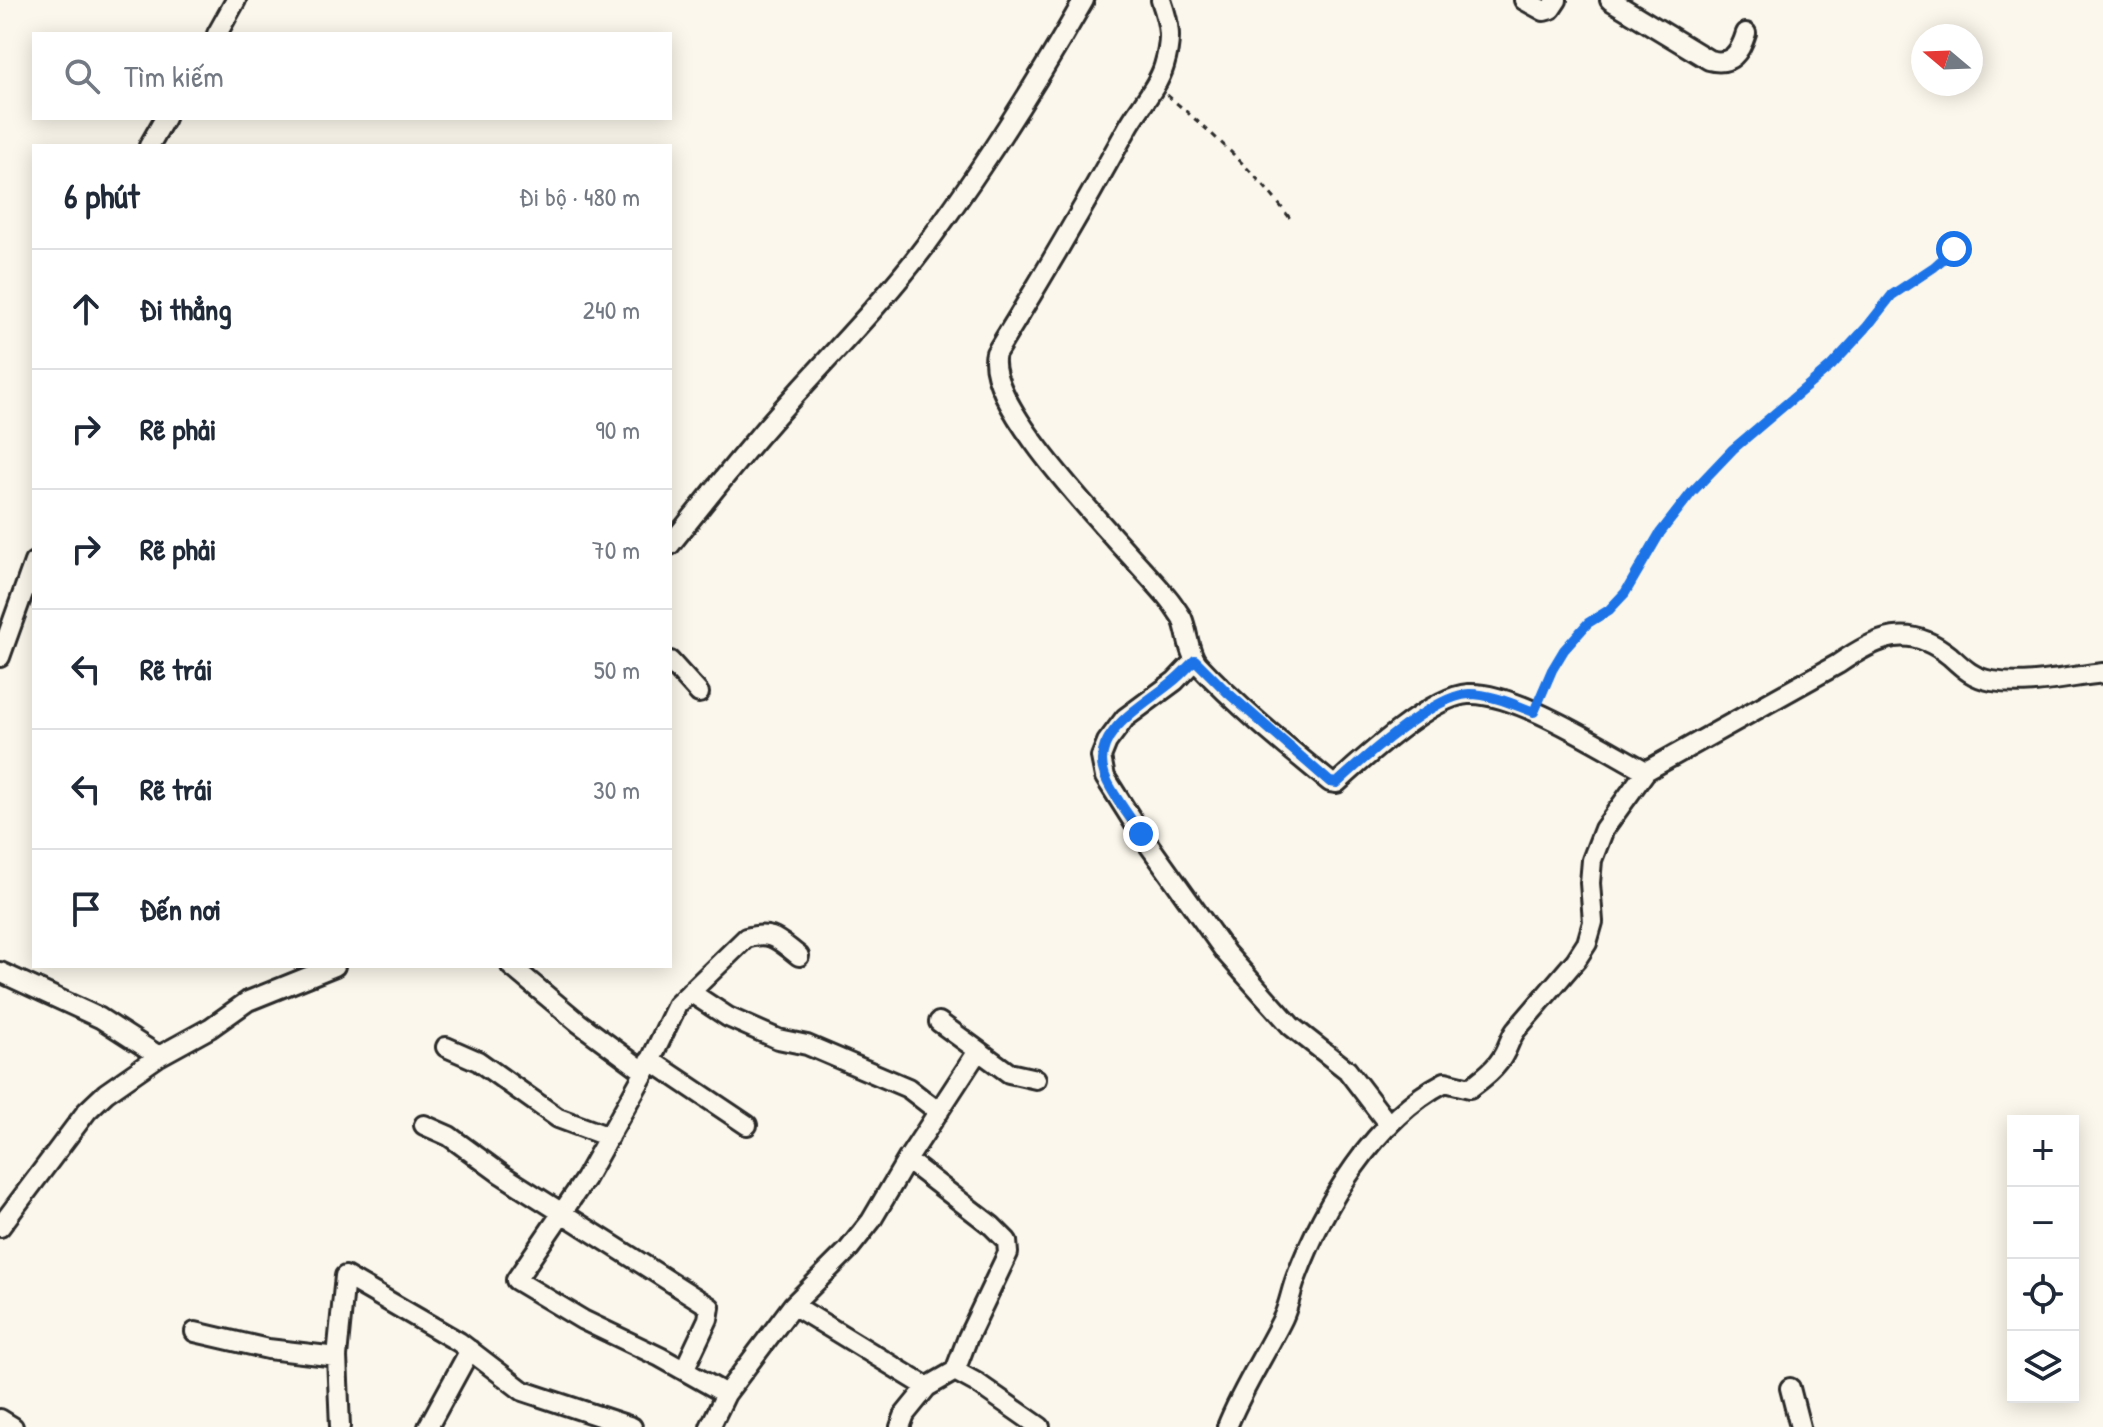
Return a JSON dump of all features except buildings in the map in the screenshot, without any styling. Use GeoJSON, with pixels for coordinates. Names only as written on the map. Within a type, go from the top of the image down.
{"type":"FeatureCollection","features":[{"type":"Feature","properties":{"kind":"street"},"geometry":{"type":"LineString","coordinates":[[218,32],[236,0]]}},
{"type":"Feature","properties":{"kind":"street"},"geometry":{"type":"LineString","coordinates":[[672,543],[757,437],[881,300],[925,246],[996,143],[1084,0]]}},
{"type":"Feature","properties":{"kind":"street"},"geometry":{"type":"LineString","coordinates":[[1161,0],[1171,32],[1163,68],[993,361],[1002,391],[1034,442],[1101,525],[1169,599],[1181,617],[1195,660],[1330,782],[1337,783],[1409,723],[1467,694],[1493,697],[1534,712],[1646,771]]}},
{"type":"Feature","properties":{"kind":"street"},"geometry":{"type":"LineString","coordinates":[[1524,0],[1544,11],[1551,9],[1557,0]]}},
{"type":"Feature","properties":{"kind":"street"},"geometry":{"type":"LineString","coordinates":[[1610,0],[1709,60],[1721,64],[1732,60],[1742,46],[1746,33]]}},
{"type":"Feature","properties":{"kind":"street"},"geometry":{"type":"LineString","coordinates":[[150,144],[164,120]]}},
{"type":"Feature","properties":{"kind":"street"},"geometry":{"type":"LineString","coordinates":[[0,657],[32,568]]}},
{"type":"Feature","properties":{"kind":"street"},"geometry":{"type":"LineString","coordinates":[[1227,1427],[1237,1402],[1284,1315],[1295,1278],[1350,1172],[1389,1125],[1427,1092],[1445,1082],[1470,1088],[1487,1076],[1505,1053],[1507,1041],[1587,943],[1593,922],[1590,883],[1596,850],[1604,829],[1646,771],[1865,646],[1889,636],[1917,636],[1935,644],[1970,674],[1991,681],[2019,683],[2103,673]]}},
{"type":"Feature","properties":{"kind":"street"},"geometry":{"type":"LineString","coordinates":[[1195,660],[1175,681],[1125,718],[1107,742],[1101,757],[1105,777],[1141,834],[1226,953],[1291,1026],[1347,1070],[1389,1125]]}},
{"type":"Feature","properties":{"kind":"street"},"geometry":{"type":"LineString","coordinates":[[672,663],[699,693]]}},
{"type":"Feature","properties":{"kind":"street"},"geometry":{"type":"LineString","coordinates":[[726,1394],[583,1320],[516,1280],[562,1214],[609,1137],[677,1005],[746,938],[772,935],[799,956]]}},
{"type":"Feature","properties":{"kind":"street"},"geometry":{"type":"LineString","coordinates":[[0,1227],[87,1111],[106,1093],[248,1001],[330,968]]}},
{"type":"Feature","properties":{"kind":"street"},"geometry":{"type":"LineString","coordinates":[[513,968],[579,1023],[747,1125]]}},
{"type":"Feature","properties":{"kind":"street"},"geometry":{"type":"LineString","coordinates":[[0,972],[100,1018],[159,1056]]}},
{"type":"Feature","properties":{"kind":"street"},"geometry":{"type":"LineString","coordinates":[[690,992],[728,1017],[778,1039],[807,1045],[908,1088],[939,1112]]}},
{"type":"Feature","properties":{"kind":"street"},"geometry":{"type":"LineString","coordinates":[[939,1022],[1009,1073],[1036,1079]]}},
{"type":"Feature","properties":{"kind":"street"},"geometry":{"type":"LineString","coordinates":[[446,1047],[478,1061],[558,1118],[609,1137]]}},
{"type":"Feature","properties":{"kind":"street"},"geometry":{"type":"LineString","coordinates":[[710,1427],[726,1394],[793,1305],[848,1250],[871,1221],[978,1051]]}},
{"type":"Feature","properties":{"kind":"street"},"geometry":{"type":"LineString","coordinates":[[424,1125],[449,1136],[562,1214],[710,1307],[708,1319],[684,1370]]}},
{"type":"Feature","properties":{"kind":"street"},"geometry":{"type":"LineString","coordinates":[[900,1427],[905,1414],[927,1387],[955,1371],[1008,1253],[1007,1241],[992,1226],[907,1160]]}},
{"type":"Feature","properties":{"kind":"street"},"geometry":{"type":"LineString","coordinates":[[340,1427],[337,1357],[345,1276],[470,1350],[523,1391],[632,1427]]}},
{"type":"Feature","properties":{"kind":"street"},"geometry":{"type":"LineString","coordinates":[[793,1305],[927,1387]]}},
{"type":"Feature","properties":{"kind":"street"},"geometry":{"type":"LineString","coordinates":[[195,1332],[268,1349],[337,1357]]}},
{"type":"Feature","properties":{"kind":"street"},"geometry":{"type":"LineString","coordinates":[[428,1427],[470,1350]]}},
{"type":"Feature","properties":{"kind":"street"},"geometry":{"type":"LineString","coordinates":[[955,1371],[1040,1427]]}},
{"type":"Feature","properties":{"kind":"street"},"geometry":{"type":"LineString","coordinates":[[1790,1388],[1800,1427]]}},
{"type":"Feature","properties":{"kind":"street"},"geometry":{"type":"LineString","coordinates":[[0,1419],[13,1427]]}},
{"type":"Feature","properties":{"kind":"path"},"geometry":{"type":"LineString","coordinates":[[1155,85],[1241,159],[1267,186],[1292,221]]}},
{"type":"Feature","properties":{"kind":"path"},"geometry":{"type":"LineString","coordinates":[[1534,712],[1564,650],[1588,623],[1609,610],[1625,593],[1660,533],[1692,492],[1733,449],[1831,366],[1892,295],[1934,267],[1954,249]]}},
{"type":"Feature","properties":{"kind":"route"},"geometry":{"type":"LineString","coordinates":[[1141,834],[1105,777],[1101,757],[1107,742],[1125,718],[1175,681],[1195,660],[1330,782],[1337,783],[1409,723],[1452,699],[1467,694],[1493,697],[1534,712],[1564,650],[1588,623],[1609,610],[1625,593],[1660,533],[1692,492],[1733,449],[1831,366],[1892,295],[1934,267],[1954,249]]}}]}
